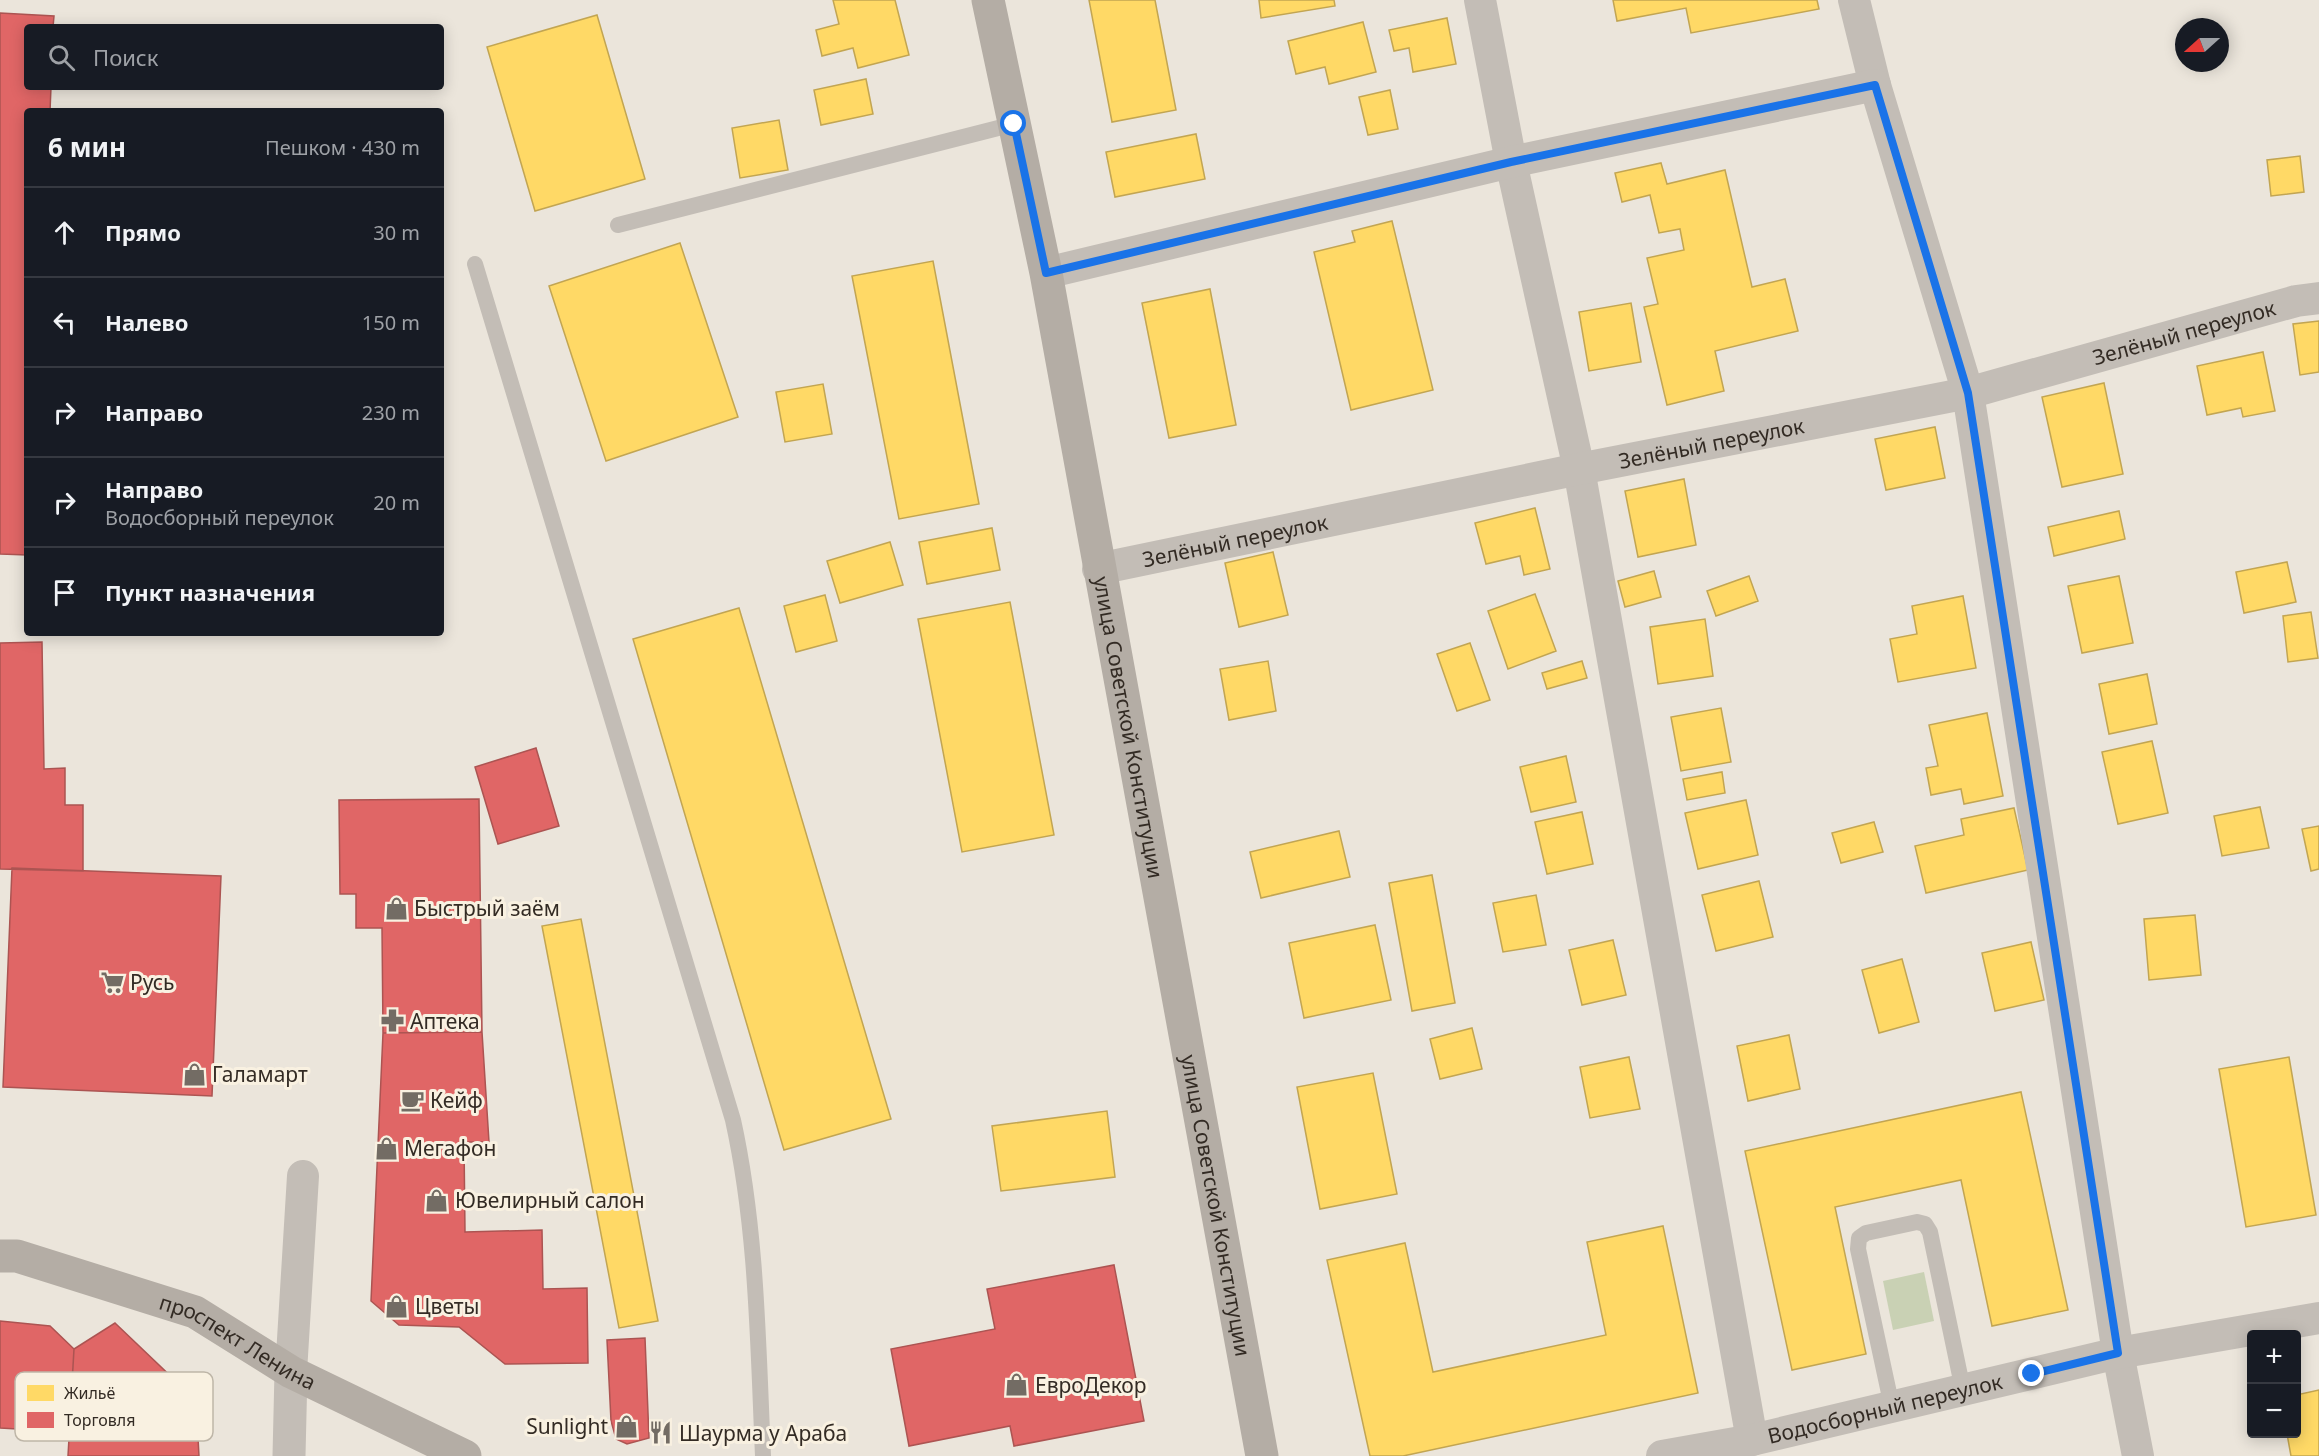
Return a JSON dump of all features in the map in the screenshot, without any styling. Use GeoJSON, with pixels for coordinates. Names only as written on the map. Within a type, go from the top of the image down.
{"type":"FeatureCollection","features":[{"type":"Feature","properties":{"kind":"main road","name":"улица Советской Конституции"},"geometry":{"type":"LineString","coordinates":[[988,0],[1046,273],[1098,568],[1115,650],[1262,1456]]}},
{"type":"Feature","properties":{"kind":"main road","name":"проспект Ленина"},"geometry":{"type":"LineString","coordinates":[[0,1256],[17,1256],[195,1312],[291,1372],[465,1456]]}},
{"type":"Feature","properties":{"kind":"street"},"geometry":{"type":"LineString","coordinates":[[1480,0],[1511,162],[1579,469],[1752,1440]]}},
{"type":"Feature","properties":{"kind":"street"},"geometry":{"type":"LineString","coordinates":[[1854,0],[1875,85],[1968,393],[2118,1353],[2138,1456]]}},
{"type":"Feature","properties":{"kind":"street"},"geometry":{"type":"LineString","coordinates":[[1046,273],[1511,162],[1875,85]]}},
{"type":"Feature","properties":{"kind":"street","name":"Зелёный переулок"},"geometry":{"type":"LineString","coordinates":[[1098,568],[1579,469],[1968,393],[2296,301],[2319,298]]}},
{"type":"Feature","properties":{"kind":"street"},"geometry":{"type":"LineString","coordinates":[[289,1456],[291,1372],[303,1176]]}},
{"type":"Feature","properties":{"kind":"street","name":"Водосборный переулок"},"geometry":{"type":"LineString","coordinates":[[1662,1456],[1752,1440],[2118,1353],[2319,1318]]}},
{"type":"Feature","properties":{"kind":"lane"},"geometry":{"type":"LineString","coordinates":[[618,225],[1014,124]]}},
{"type":"Feature","properties":{"kind":"lane"},"geometry":{"type":"LineString","coordinates":[[475,264],[734,1120],[745,1180],[757,1319],[763,1456]]}},
{"type":"Feature","properties":{"kind":"lane"},"geometry":{"type":"LineString","coordinates":[[1892,1407],[1858,1249],[1859,1238],[1866,1233],[1917,1222],[1925,1224],[1930,1232],[1963,1390]]}},
{"type":"Feature","properties":{"kind":"green space"},"geometry":{"type":"Polygon","coordinates":[[[1924,1272],[1934,1321],[1893,1330],[1883,1281],[1924,1272]]]}},
{"type":"Feature","properties":{"kind":"building: Жильё"},"geometry":{"type":"Polygon","coordinates":[[[833,0],[895,0],[909,55],[858,68],[853,48],[822,56],[816,30],[839,24],[833,0]]]}},
{"type":"Feature","properties":{"kind":"building: Жильё"},"geometry":{"type":"Polygon","coordinates":[[[1089,0],[1155,0],[1176,110],[1112,122],[1089,0]]]}},
{"type":"Feature","properties":{"kind":"building: Жильё"},"geometry":{"type":"Polygon","coordinates":[[[1259,0],[1334,0],[1335,6],[1261,18],[1259,0]]]}},
{"type":"Feature","properties":{"kind":"building: Жильё"},"geometry":{"type":"Polygon","coordinates":[[[1613,0],[1817,0],[1819,9],[1691,33],[1686,8],[1617,21],[1613,0]]]}},
{"type":"Feature","properties":{"kind":"building: Жильё"},"geometry":{"type":"Polygon","coordinates":[[[597,15],[645,179],[535,211],[487,47],[597,15]]]}},
{"type":"Feature","properties":{"kind":"building: Жильё"},"geometry":{"type":"Polygon","coordinates":[[[1447,18],[1456,64],[1413,72],[1409,48],[1394,51],[1389,30],[1447,18]]]}},
{"type":"Feature","properties":{"kind":"building: Жильё"},"geometry":{"type":"Polygon","coordinates":[[[1363,22],[1376,72],[1329,84],[1325,67],[1296,74],[1288,41],[1363,22]]]}},
{"type":"Feature","properties":{"kind":"building: Жильё"},"geometry":{"type":"Polygon","coordinates":[[[866,79],[873,114],[821,125],[814,90],[866,79]]]}},
{"type":"Feature","properties":{"kind":"building: Жильё"},"geometry":{"type":"Polygon","coordinates":[[[1390,90],[1398,129],[1368,135],[1359,97],[1390,90]]]}},
{"type":"Feature","properties":{"kind":"building: Жильё"},"geometry":{"type":"Polygon","coordinates":[[[779,120],[788,170],[740,178],[732,128],[779,120]]]}},
{"type":"Feature","properties":{"kind":"building: Жильё"},"geometry":{"type":"Polygon","coordinates":[[[1196,134],[1205,179],[1115,197],[1106,152],[1196,134]]]}},
{"type":"Feature","properties":{"kind":"building: Жильё"},"geometry":{"type":"Polygon","coordinates":[[[2300,156],[2304,192],[2271,196],[2267,160],[2300,156]]]}},
{"type":"Feature","properties":{"kind":"building: Жильё"},"geometry":{"type":"Polygon","coordinates":[[[1661,163],[1667,184],[1725,170],[1752,287],[1785,279],[1798,331],[1715,351],[1724,391],[1667,405],[1644,307],[1658,304],[1647,258],[1684,250],[1680,229],[1659,233],[1650,195],[1622,202],[1615,173],[1661,163]]]}},
{"type":"Feature","properties":{"kind":"building: Жильё"},"geometry":{"type":"Polygon","coordinates":[[[1392,221],[1433,390],[1351,410],[1314,252],[1355,242],[1352,231],[1392,221]]]}},
{"type":"Feature","properties":{"kind":"building: Жильё"},"geometry":{"type":"Polygon","coordinates":[[[680,243],[738,417],[606,461],[549,286],[680,243]]]}},
{"type":"Feature","properties":{"kind":"building: Жильё"},"geometry":{"type":"Polygon","coordinates":[[[933,261],[979,504],[899,519],[852,276],[933,261]]]}},
{"type":"Feature","properties":{"kind":"building: Жильё"},"geometry":{"type":"Polygon","coordinates":[[[1210,289],[1236,425],[1169,438],[1142,303],[1210,289]]]}},
{"type":"Feature","properties":{"kind":"building: Жильё"},"geometry":{"type":"Polygon","coordinates":[[[1631,303],[1641,362],[1589,371],[1579,312],[1631,303]]]}},
{"type":"Feature","properties":{"kind":"building: Жильё"},"geometry":{"type":"Polygon","coordinates":[[[2319,321],[2319,372],[2300,375],[2293,324],[2319,321]]]}},
{"type":"Feature","properties":{"kind":"building: Жильё"},"geometry":{"type":"Polygon","coordinates":[[[2263,352],[2275,411],[2243,417],[2241,408],[2207,415],[2197,366],[2263,352]]]}},
{"type":"Feature","properties":{"kind":"building: Жильё"},"geometry":{"type":"Polygon","coordinates":[[[2104,383],[2123,474],[2062,487],[2042,397],[2104,383]]]}},
{"type":"Feature","properties":{"kind":"building: Жильё"},"geometry":{"type":"Polygon","coordinates":[[[823,384],[832,434],[785,442],[776,392],[823,384]]]}},
{"type":"Feature","properties":{"kind":"building: Жильё"},"geometry":{"type":"Polygon","coordinates":[[[1935,427],[1945,478],[1886,490],[1875,439],[1935,427]]]}},
{"type":"Feature","properties":{"kind":"building: Жильё"},"geometry":{"type":"Polygon","coordinates":[[[1684,479],[1696,545],[1638,557],[1625,491],[1684,479]]]}},
{"type":"Feature","properties":{"kind":"building: Жильё"},"geometry":{"type":"Polygon","coordinates":[[[1535,508],[1550,569],[1524,575],[1520,556],[1486,564],[1475,523],[1535,508]]]}},
{"type":"Feature","properties":{"kind":"building: Жильё"},"geometry":{"type":"Polygon","coordinates":[[[2119,511],[2125,539],[2054,556],[2048,527],[2119,511]]]}},
{"type":"Feature","properties":{"kind":"building: Жильё"},"geometry":{"type":"Polygon","coordinates":[[[992,528],[1000,570],[927,584],[919,542],[992,528]]]}},
{"type":"Feature","properties":{"kind":"building: Жильё"},"geometry":{"type":"Polygon","coordinates":[[[890,542],[903,585],[840,603],[827,561],[890,542]]]}},
{"type":"Feature","properties":{"kind":"building: Жильё"},"geometry":{"type":"Polygon","coordinates":[[[1273,552],[1288,615],[1239,627],[1225,563],[1273,552]]]}},
{"type":"Feature","properties":{"kind":"building: Жильё"},"geometry":{"type":"Polygon","coordinates":[[[2287,562],[2296,602],[2244,613],[2236,572],[2287,562]]]}},
{"type":"Feature","properties":{"kind":"building: Жильё"},"geometry":{"type":"Polygon","coordinates":[[[1654,571],[1661,597],[1625,607],[1618,581],[1654,571]]]}},
{"type":"Feature","properties":{"kind":"building: Жильё"},"geometry":{"type":"Polygon","coordinates":[[[1749,576],[1758,601],[1716,616],[1707,591],[1749,576]]]}},
{"type":"Feature","properties":{"kind":"building: Жильё"},"geometry":{"type":"Polygon","coordinates":[[[2119,576],[2133,643],[2082,653],[2068,586],[2119,576]]]}},
{"type":"Feature","properties":{"kind":"building: Жильё"},"geometry":{"type":"Polygon","coordinates":[[[1535,594],[1556,651],[1508,669],[1488,611],[1535,594]]]}},
{"type":"Feature","properties":{"kind":"building: Жильё"},"geometry":{"type":"Polygon","coordinates":[[[825,595],[837,641],[796,652],[784,606],[825,595]]]}},
{"type":"Feature","properties":{"kind":"building: Жильё"},"geometry":{"type":"Polygon","coordinates":[[[1963,596],[1976,668],[1898,682],[1890,639],[1917,634],[1912,606],[1963,596]]]}},
{"type":"Feature","properties":{"kind":"building: Жильё"},"geometry":{"type":"Polygon","coordinates":[[[1010,602],[1054,835],[962,852],[918,619],[1010,602]]]}},
{"type":"Feature","properties":{"kind":"building: Жильё"},"geometry":{"type":"Polygon","coordinates":[[[739,608],[891,1119],[784,1150],[633,639],[739,608]]]}},
{"type":"Feature","properties":{"kind":"building: Жильё"},"geometry":{"type":"Polygon","coordinates":[[[2311,612],[2318,658],[2288,662],[2283,616],[2311,612]]]}},
{"type":"Feature","properties":{"kind":"building: Жильё"},"geometry":{"type":"Polygon","coordinates":[[[1705,619],[1713,676],[1658,684],[1650,627],[1705,619]]]}},
{"type":"Feature","properties":{"kind":"building: Жильё"},"geometry":{"type":"Polygon","coordinates":[[[1470,643],[1490,700],[1457,711],[1437,654],[1470,643]]]}},
{"type":"Feature","properties":{"kind":"building: Жильё"},"geometry":{"type":"Polygon","coordinates":[[[1268,661],[1276,711],[1229,720],[1220,669],[1268,661]]]}},
{"type":"Feature","properties":{"kind":"building: Жильё"},"geometry":{"type":"Polygon","coordinates":[[[1582,661],[1587,678],[1547,689],[1542,673],[1582,661]]]}},
{"type":"Feature","properties":{"kind":"building: Жильё"},"geometry":{"type":"Polygon","coordinates":[[[2147,674],[2157,724],[2109,734],[2099,684],[2147,674]]]}},
{"type":"Feature","properties":{"kind":"building: Жильё"},"geometry":{"type":"Polygon","coordinates":[[[1721,708],[1731,762],[1681,771],[1671,717],[1721,708]]]}},
{"type":"Feature","properties":{"kind":"building: Жильё"},"geometry":{"type":"Polygon","coordinates":[[[1987,713],[2003,796],[1964,804],[1961,789],[1931,795],[1926,768],[1938,766],[1929,725],[1987,713]]]}},
{"type":"Feature","properties":{"kind":"building: Жильё"},"geometry":{"type":"Polygon","coordinates":[[[2152,741],[2168,813],[2118,824],[2102,752],[2152,741]]]}},
{"type":"Feature","properties":{"kind":"building: Жильё"},"geometry":{"type":"Polygon","coordinates":[[[1566,756],[1576,802],[1531,812],[1520,767],[1566,756]]]}},
{"type":"Feature","properties":{"kind":"building: Жильё"},"geometry":{"type":"Polygon","coordinates":[[[1722,772],[1725,793],[1687,800],[1683,779],[1722,772]]]}},
{"type":"Feature","properties":{"kind":"building: Жильё"},"geometry":{"type":"Polygon","coordinates":[[[1746,800],[1758,855],[1698,869],[1685,813],[1746,800]]]}},
{"type":"Feature","properties":{"kind":"building: Жильё"},"geometry":{"type":"Polygon","coordinates":[[[2260,807],[2269,848],[2222,856],[2214,816],[2260,807]]]}},
{"type":"Feature","properties":{"kind":"building: Жильё"},"geometry":{"type":"Polygon","coordinates":[[[2014,808],[2028,870],[1926,893],[1915,846],[1964,835],[1961,819],[2014,808]]]}},
{"type":"Feature","properties":{"kind":"building: Жильё"},"geometry":{"type":"Polygon","coordinates":[[[1582,812],[1593,864],[1547,874],[1535,822],[1582,812]]]}},
{"type":"Feature","properties":{"kind":"building: Жильё"},"geometry":{"type":"Polygon","coordinates":[[[1874,822],[1883,852],[1841,863],[1832,833],[1874,822]]]}},
{"type":"Feature","properties":{"kind":"building: Жильё"},"geometry":{"type":"Polygon","coordinates":[[[2319,826],[2319,869],[2311,871],[2302,829],[2319,826]]]}},
{"type":"Feature","properties":{"kind":"building: Жильё"},"geometry":{"type":"Polygon","coordinates":[[[1339,831],[1350,877],[1261,898],[1250,852],[1339,831]]]}},
{"type":"Feature","properties":{"kind":"building: Жильё"},"geometry":{"type":"Polygon","coordinates":[[[1432,875],[1455,1003],[1412,1011],[1389,883],[1432,875]]]}},
{"type":"Feature","properties":{"kind":"building: Жильё"},"geometry":{"type":"Polygon","coordinates":[[[1759,881],[1773,937],[1716,951],[1702,895],[1759,881]]]}},
{"type":"Feature","properties":{"kind":"building: Жильё"},"geometry":{"type":"Polygon","coordinates":[[[1536,895],[1546,945],[1503,952],[1493,903],[1536,895]]]}},
{"type":"Feature","properties":{"kind":"building: Жильё"},"geometry":{"type":"Polygon","coordinates":[[[2195,915],[2201,975],[2149,980],[2144,919],[2195,915]]]}},
{"type":"Feature","properties":{"kind":"building: Жильё"},"geometry":{"type":"Polygon","coordinates":[[[581,919],[658,1321],[619,1328],[542,926],[581,919]]]}},
{"type":"Feature","properties":{"kind":"building: Жильё"},"geometry":{"type":"Polygon","coordinates":[[[1375,925],[1391,1000],[1304,1018],[1289,943],[1375,925]]]}},
{"type":"Feature","properties":{"kind":"building: Жильё"},"geometry":{"type":"Polygon","coordinates":[[[1613,940],[1626,995],[1582,1005],[1569,950],[1613,940]]]}},
{"type":"Feature","properties":{"kind":"building: Жильё"},"geometry":{"type":"Polygon","coordinates":[[[2031,942],[2044,1000],[1995,1011],[1982,953],[2031,942]]]}},
{"type":"Feature","properties":{"kind":"building: Жильё"},"geometry":{"type":"Polygon","coordinates":[[[1902,959],[1919,1022],[1879,1033],[1862,970],[1902,959]]]}},
{"type":"Feature","properties":{"kind":"building: Жильё"},"geometry":{"type":"Polygon","coordinates":[[[1472,1028],[1482,1069],[1440,1079],[1430,1039],[1472,1028]]]}},
{"type":"Feature","properties":{"kind":"building: Жильё"},"geometry":{"type":"Polygon","coordinates":[[[1789,1035],[1800,1089],[1748,1101],[1737,1046],[1789,1035]]]}},
{"type":"Feature","properties":{"kind":"building: Жильё"},"geometry":{"type":"Polygon","coordinates":[[[1629,1057],[1640,1109],[1590,1118],[1580,1067],[1629,1057]]]}},
{"type":"Feature","properties":{"kind":"building: Жильё"},"geometry":{"type":"Polygon","coordinates":[[[2289,1057],[2316,1215],[2246,1227],[2219,1069],[2289,1057]]]}},
{"type":"Feature","properties":{"kind":"building: Жильё"},"geometry":{"type":"Polygon","coordinates":[[[1373,1073],[1397,1194],[1320,1209],[1297,1087],[1373,1073]]]}},
{"type":"Feature","properties":{"kind":"building: Жильё"},"geometry":{"type":"Polygon","coordinates":[[[2021,1092],[2068,1310],[1992,1326],[1961,1180],[1835,1207],[1866,1354],[1792,1370],[1745,1151],[2021,1092]]]}},
{"type":"Feature","properties":{"kind":"building: Жильё"},"geometry":{"type":"Polygon","coordinates":[[[1107,1111],[1115,1177],[1001,1191],[992,1126],[1107,1111]]]}},
{"type":"Feature","properties":{"kind":"building: Жильё"},"geometry":{"type":"Polygon","coordinates":[[[1663,1226],[1698,1393],[1403,1456],[1370,1456],[1327,1260],[1405,1243],[1433,1372],[1606,1335],[1587,1242],[1663,1226]]]}},
{"type":"Feature","properties":{"kind":"building: Жильё"},"geometry":{"type":"Polygon","coordinates":[[[2319,1390],[2319,1456],[2291,1456],[2288,1438],[2301,1438],[2301,1394],[2319,1390]]]}},
{"type":"Feature","properties":{"kind":"building: Торговля"},"geometry":{"type":"Polygon","coordinates":[[[0,13],[54,16],[53,24],[24,24],[24,90],[51,90],[50,108],[24,108],[24,555],[0,554],[0,13]]]}},
{"type":"Feature","properties":{"kind":"building: Торговля"},"geometry":{"type":"Polygon","coordinates":[[[42,642],[44,769],[65,768],[65,805],[83,805],[83,871],[0,869],[0,643],[42,642]]]}},
{"type":"Feature","properties":{"kind":"building: Торговля"},"geometry":{"type":"Polygon","coordinates":[[[536,748],[559,826],[498,844],[475,767],[536,748]]]}},
{"type":"Feature","properties":{"kind":"building: Торговля"},"geometry":{"type":"Polygon","coordinates":[[[479,799],[482,1032],[383,1033],[382,928],[356,928],[356,894],[340,894],[339,800],[479,799]]]}},
{"type":"Feature","properties":{"kind":"building: Торговля","name":"Русь"},"geometry":{"type":"Polygon","coordinates":[[[12,868],[221,876],[212,1096],[3,1087],[12,868]]]}},
{"type":"Feature","properties":{"kind":"building: Торговля"},"geometry":{"type":"Polygon","coordinates":[[[482,1032],[489,1142],[464,1142],[465,1232],[542,1230],[543,1289],[587,1288],[588,1363],[505,1364],[459,1327],[399,1325],[371,1301],[383,1033],[482,1032]]]}},
{"type":"Feature","properties":{"kind":"building: Торговля","name":"ЕвроДекор"},"geometry":{"type":"Polygon","coordinates":[[[1114,1265],[1144,1421],[1014,1446],[1010,1426],[909,1446],[891,1349],[995,1329],[987,1289],[1114,1265]]]}},
{"type":"Feature","properties":{"kind":"building: Торговля"},"geometry":{"type":"Polygon","coordinates":[[[0,1321],[50,1326],[74,1349],[73,1372],[15,1372],[15,1429],[0,1428],[0,1321]]]}},
{"type":"Feature","properties":{"kind":"building: Торговля"},"geometry":{"type":"Polygon","coordinates":[[[115,1323],[166,1372],[73,1372],[74,1349],[115,1323]]]}},
{"type":"Feature","properties":{"kind":"building: Торговля"},"geometry":{"type":"Polygon","coordinates":[[[645,1338],[649,1438],[627,1444],[616,1439],[611,1421],[607,1340],[645,1338]]]}},
{"type":"Feature","properties":{"kind":"building: Торговля"},"geometry":{"type":"Polygon","coordinates":[[[69,1441],[198,1441],[199,1456],[68,1456],[69,1441]]]}},
{"type":"Feature","properties":{"kind":"place","name":"Быстрый заём"},"geometry":{"type":"Point","coordinates":[396,908]}},
{"type":"Feature","properties":{"kind":"place","name":"Русь"},"geometry":{"type":"Point","coordinates":[112,982]}},
{"type":"Feature","properties":{"kind":"place","name":"Аптека"},"geometry":{"type":"Point","coordinates":[392,1021]}},
{"type":"Feature","properties":{"kind":"place","name":"Галамарт"},"geometry":{"type":"Point","coordinates":[194,1074]}},
{"type":"Feature","properties":{"kind":"place","name":"Кейф"},"geometry":{"type":"Point","coordinates":[412,1100]}},
{"type":"Feature","properties":{"kind":"place","name":"Мегафон"},"geometry":{"type":"Point","coordinates":[386,1148]}},
{"type":"Feature","properties":{"kind":"place","name":"Ювелирный салон"},"geometry":{"type":"Point","coordinates":[437,1200]}},
{"type":"Feature","properties":{"kind":"place","name":"Цветы"},"geometry":{"type":"Point","coordinates":[397,1306]}},
{"type":"Feature","properties":{"kind":"place","name":"ЕвроДекор"},"geometry":{"type":"Point","coordinates":[1017,1385]}},
{"type":"Feature","properties":{"kind":"place","name":"Sunlight"},"geometry":{"type":"Point","coordinates":[626,1426]}},
{"type":"Feature","properties":{"kind":"place","name":"Шаурма у Араба"},"geometry":{"type":"Point","coordinates":[661,1433]}},
{"type":"Feature","properties":{"kind":"route"},"geometry":{"type":"LineString","coordinates":[[1014,124],[1046,273],[1511,162],[1875,85],[1968,393],[2118,1353],[2032,1374]]}}]}
